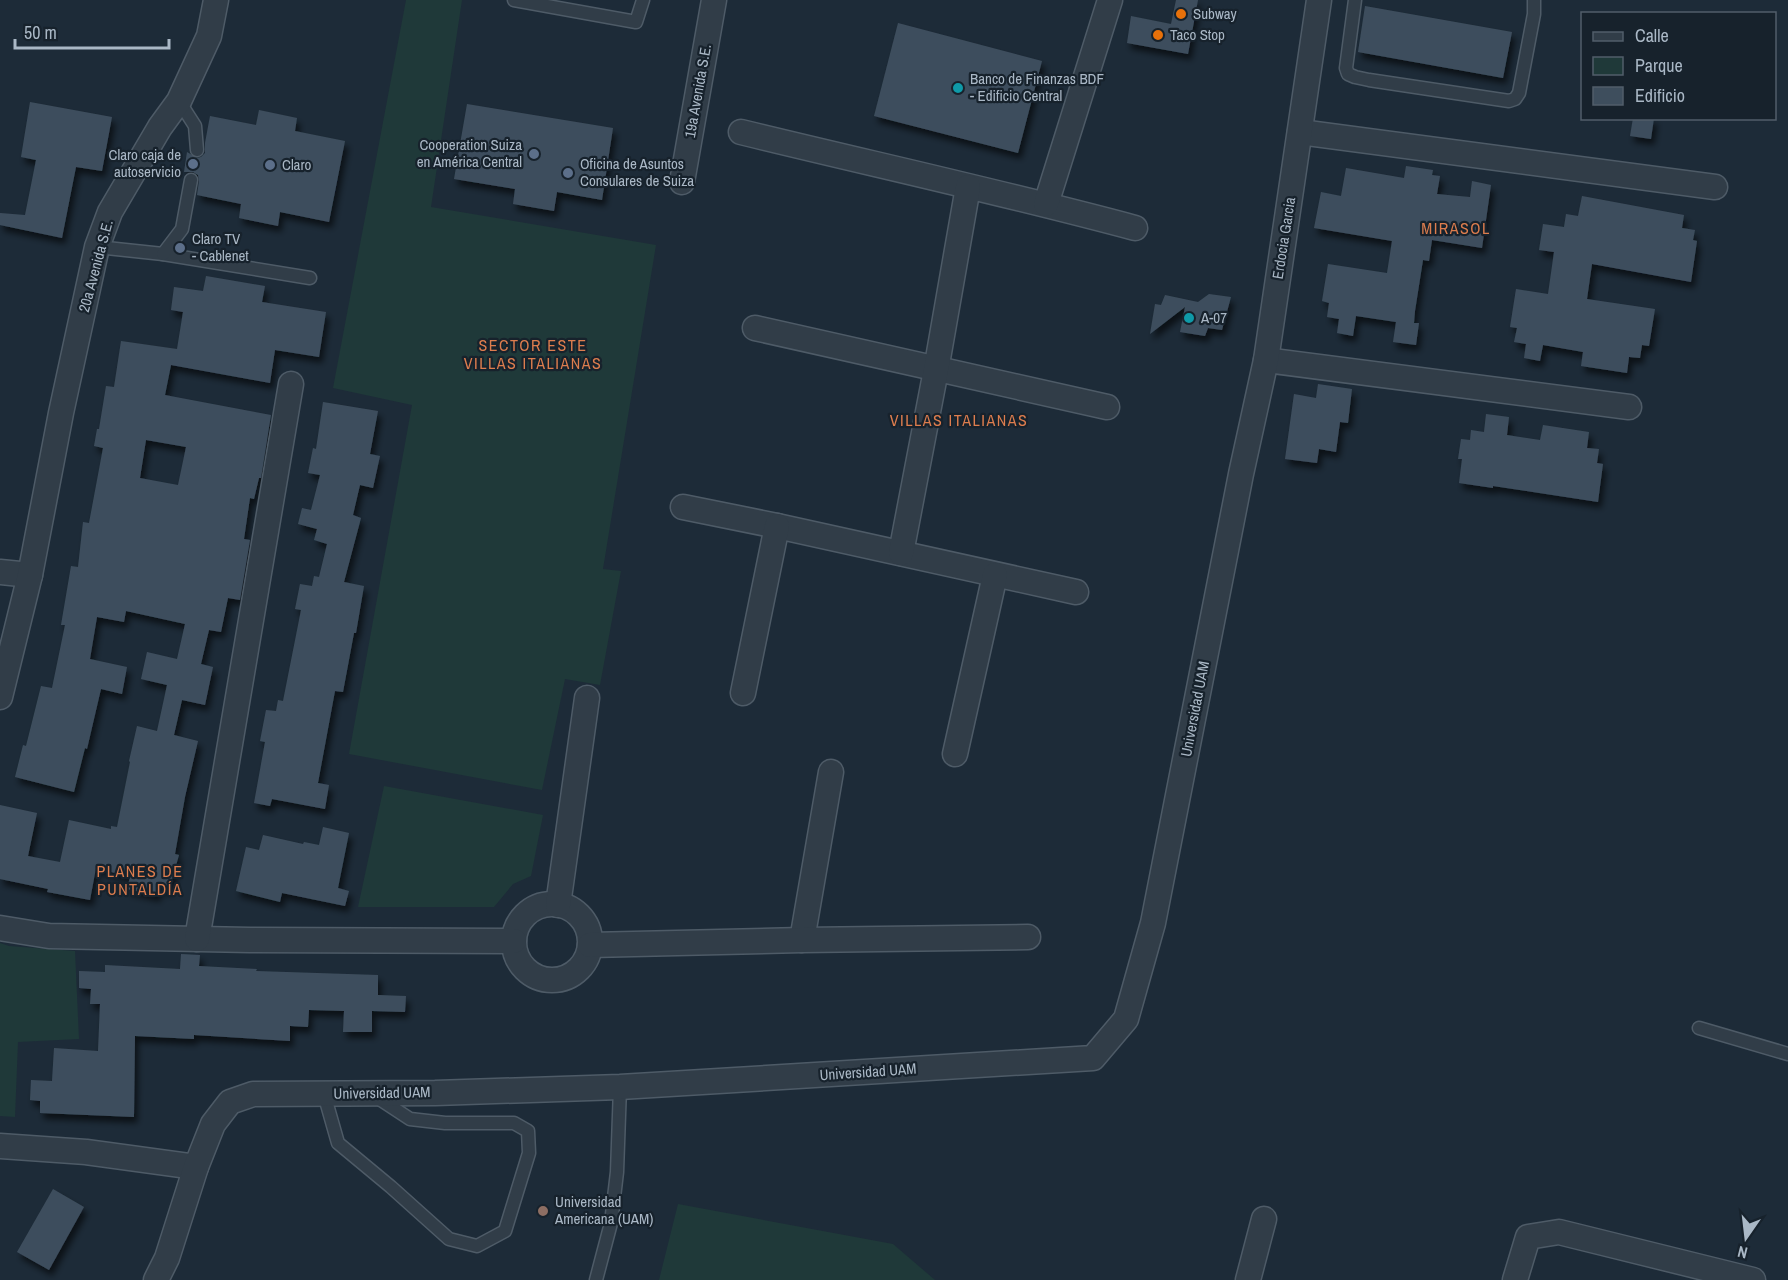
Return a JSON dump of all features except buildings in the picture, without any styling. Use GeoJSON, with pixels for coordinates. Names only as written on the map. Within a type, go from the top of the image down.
{"type":"FeatureCollection","features":[{"type":"Feature","properties":{"kind":"street","name":"20a Avenida S.E."},"geometry":{"type":"LineString","coordinates":[[0,697],[30,575],[97,247],[110,212],[160,127],[179,101],[209,36],[216,0]]}},
{"type":"Feature","properties":{"kind":"street","name":"19a Avenida S.E."},"geometry":{"type":"LineString","coordinates":[[681,182],[714,0]]}},
{"type":"Feature","properties":{"kind":"street"},"geometry":{"type":"LineString","coordinates":[[1046,204],[1110,0]]}},
{"type":"Feature","properties":{"kind":"street","name":"Erdocia Garcia"},"geometry":{"type":"LineString","coordinates":[[1241,474],[1266,360],[1319,0]]}},
{"type":"Feature","properties":{"kind":"street"},"geometry":{"type":"LineString","coordinates":[[741,132],[1046,204],[1135,228]]}},
{"type":"Feature","properties":{"kind":"street"},"geometry":{"type":"LineString","coordinates":[[1300,132],[1715,187]]}},
{"type":"Feature","properties":{"kind":"street"},"geometry":{"type":"LineString","coordinates":[[902,553],[968,187]]}},
{"type":"Feature","properties":{"kind":"street"},"geometry":{"type":"LineString","coordinates":[[755,328],[1107,407]]}},
{"type":"Feature","properties":{"kind":"street"},"geometry":{"type":"LineString","coordinates":[[1266,360],[1629,407]]}},
{"type":"Feature","properties":{"kind":"street"},"geometry":{"type":"LineString","coordinates":[[197,939],[291,384]]}},
{"type":"Feature","properties":{"kind":"street","name":"Universidad UAM"},"geometry":{"type":"LineString","coordinates":[[156,1280],[167,1258],[196,1167],[213,1124],[230,1102],[253,1094],[620,1087],[1093,1058],[1126,1019],[1153,923],[1241,474]]}},
{"type":"Feature","properties":{"kind":"street"},"geometry":{"type":"LineString","coordinates":[[683,507],[1076,592]]}},
{"type":"Feature","properties":{"kind":"street"},"geometry":{"type":"LineString","coordinates":[[743,693],[777,526]]}},
{"type":"Feature","properties":{"kind":"street"},"geometry":{"type":"LineString","coordinates":[[0,572],[30,575]]}},
{"type":"Feature","properties":{"kind":"street"},"geometry":{"type":"LineString","coordinates":[[955,754],[995,575]]}},
{"type":"Feature","properties":{"kind":"street"},"geometry":{"type":"LineString","coordinates":[[558,905],[587,698]]}},
{"type":"Feature","properties":{"kind":"street"},"geometry":{"type":"LineString","coordinates":[[802,940],[831,772]]}},
{"type":"Feature","properties":{"kind":"street"},"geometry":{"type":"LineString","coordinates":[[545,905],[558,905],[575,912],[587,927],[590,945],[587,958],[580,968],[569,976],[550,980],[532,974],[522,966],[516,954],[514,941],[516,928],[523,917],[533,909],[545,905]]}},
{"type":"Feature","properties":{"kind":"street"},"geometry":{"type":"LineString","coordinates":[[0,928],[49,936],[514,941]]}},
{"type":"Feature","properties":{"kind":"street"},"geometry":{"type":"LineString","coordinates":[[590,945],[1028,938]]}},
{"type":"Feature","properties":{"kind":"street"},"geometry":{"type":"LineString","coordinates":[[0,1146],[86,1152],[196,1167]]}},
{"type":"Feature","properties":{"kind":"street"},"geometry":{"type":"LineString","coordinates":[[1248,1280],[1264,1219]]}},
{"type":"Feature","properties":{"kind":"street"},"geometry":{"type":"LineString","coordinates":[[1515,1280],[1528,1237],[1558,1232],[1753,1280]]}},
{"type":"Feature","properties":{"kind":"lane"},"geometry":{"type":"LineString","coordinates":[[514,0],[636,21],[643,0]]}},
{"type":"Feature","properties":{"kind":"lane"},"geometry":{"type":"LineString","coordinates":[[1355,0],[1346,68],[1348,74],[1369,80],[1509,101],[1515,99],[1519,93],[1534,14],[1534,0]]}},
{"type":"Feature","properties":{"kind":"lane"},"geometry":{"type":"LineString","coordinates":[[179,101],[195,126],[197,150]]}},
{"type":"Feature","properties":{"kind":"lane"},"geometry":{"type":"LineString","coordinates":[[163,254],[182,229],[191,180]]}},
{"type":"Feature","properties":{"kind":"lane"},"geometry":{"type":"LineString","coordinates":[[97,247],[163,254],[310,278]]}},
{"type":"Feature","properties":{"kind":"lane"},"geometry":{"type":"LineString","coordinates":[[1699,1028],[1788,1054]]}},
{"type":"Feature","properties":{"kind":"lane"},"geometry":{"type":"LineString","coordinates":[[596,1280],[610,1223],[617,1173],[620,1087]]}},
{"type":"Feature","properties":{"kind":"lane"},"geometry":{"type":"LineString","coordinates":[[324,1094],[338,1143],[449,1239],[477,1246],[505,1231],[529,1153],[528,1131],[513,1123],[445,1123],[410,1119],[371,1093]]}},
{"type":"Feature","properties":{"kind":"green space"},"geometry":{"type":"Polygon","coordinates":[[[406,0],[462,0],[431,207],[656,245],[603,569],[621,571],[600,685],[565,679],[542,790],[349,754],[412,405],[333,388],[406,0]]]}},
{"type":"Feature","properties":{"kind":"green space"},"geometry":{"type":"Polygon","coordinates":[[[384,786],[543,815],[531,876],[513,884],[494,907],[358,907],[384,786]]]}},
{"type":"Feature","properties":{"kind":"green space"},"geometry":{"type":"Polygon","coordinates":[[[0,943],[9,946],[75,951],[79,1039],[18,1042],[15,1117],[0,1116],[0,943]]]}},
{"type":"Feature","properties":{"kind":"green space"},"geometry":{"type":"Polygon","coordinates":[[[678,1204],[893,1244],[935,1280],[659,1280],[678,1204]]]}},
{"type":"Feature","properties":{"kind":"place","name":"Subway"},"geometry":{"type":"Point","coordinates":[1181,14]}},
{"type":"Feature","properties":{"kind":"place","name":"Taco Stop"},"geometry":{"type":"Point","coordinates":[1158,35]}},
{"type":"Feature","properties":{"kind":"place","name":"Banco de Finanzas BDF - Edificio Central"},"geometry":{"type":"Point","coordinates":[958,88]}},
{"type":"Feature","properties":{"kind":"place","name":"Cooperation Suiza en América Central"},"geometry":{"type":"Point","coordinates":[534,154]}},
{"type":"Feature","properties":{"kind":"place","name":"Claro caja de autoservicio"},"geometry":{"type":"Point","coordinates":[193,164]}},
{"type":"Feature","properties":{"kind":"place","name":"Claro"},"geometry":{"type":"Point","coordinates":[270,165]}},
{"type":"Feature","properties":{"kind":"place","name":"Oficina de Asuntos Consulares de Suiza"},"geometry":{"type":"Point","coordinates":[568,173]}},
{"type":"Feature","properties":{"kind":"place","name":"Claro TV - Cablenet"},"geometry":{"type":"Point","coordinates":[180,248]}},
{"type":"Feature","properties":{"kind":"place","name":"A-07"},"geometry":{"type":"Point","coordinates":[1189,318]}},
{"type":"Feature","properties":{"kind":"place","name":"Universidad Americana (UAM)"},"geometry":{"type":"Point","coordinates":[543,1211]}},
{"type":"Feature","properties":{"kind":"district","name":"MIRASOL"},"geometry":{"type":"Point","coordinates":[1456,228]}},
{"type":"Feature","properties":{"kind":"district","name":"SECTOR ESTE VILLAS ITALIANAS"},"geometry":{"type":"Point","coordinates":[533,354]}},
{"type":"Feature","properties":{"kind":"district","name":"VILLAS ITALIANAS"},"geometry":{"type":"Point","coordinates":[959,420]}},
{"type":"Feature","properties":{"kind":"district","name":"PLANES DE PUNTALDÍA"},"geometry":{"type":"Point","coordinates":[140,880]}}]}
